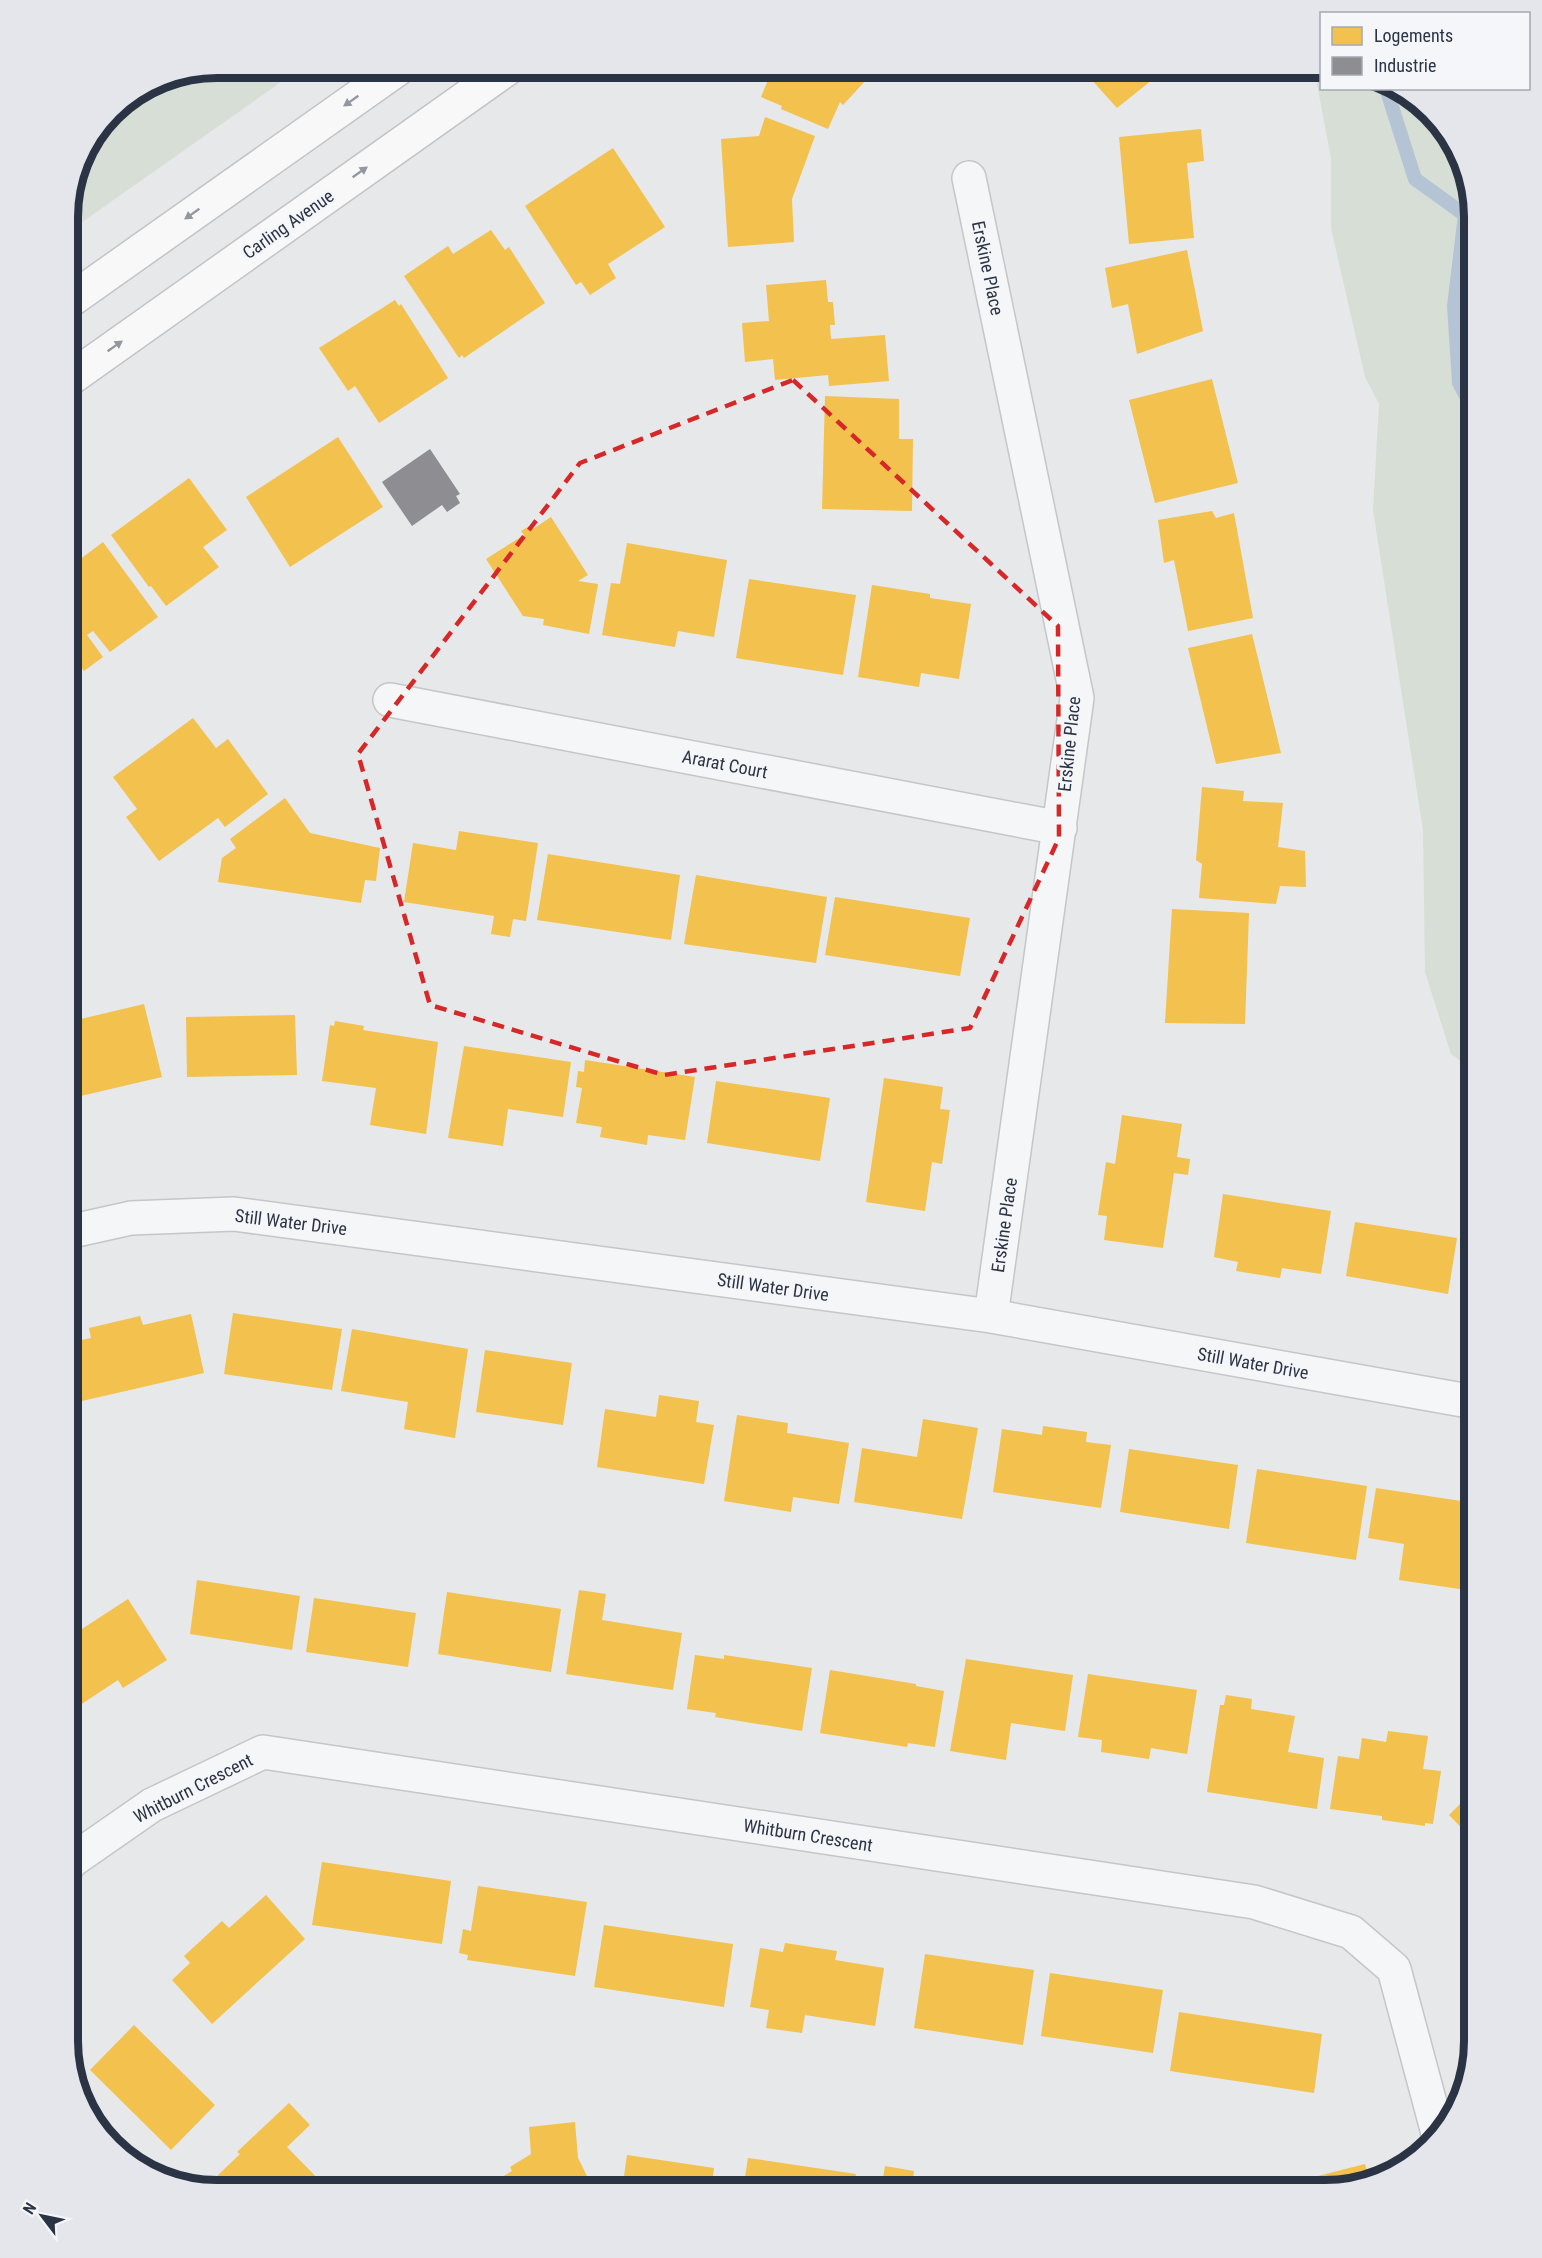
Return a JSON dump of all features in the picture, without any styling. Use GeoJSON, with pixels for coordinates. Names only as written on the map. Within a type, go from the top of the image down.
{"type":"FeatureCollection","features":[{"type":"Feature","properties":{"kind":"main road"},"geometry":{"type":"LineString","coordinates":[[78,295],[385,78]]}},
{"type":"Feature","properties":{"kind":"main road","name":"Carling Avenue"},"geometry":{"type":"LineString","coordinates":[[78,373],[494,78]]}},
{"type":"Feature","properties":{"kind":"street","name":"Erskine Place"},"geometry":{"type":"LineString","coordinates":[[969,178],[1077,698],[991,1316]]}},
{"type":"Feature","properties":{"kind":"street","name":"Ararat Court"},"geometry":{"type":"LineString","coordinates":[[390,700],[1060,828]]}},
{"type":"Feature","properties":{"kind":"street","name":"Still Water Drive"},"geometry":{"type":"LineString","coordinates":[[78,1230],[131,1218],[234,1214],[991,1316],[1464,1400]]}},
{"type":"Feature","properties":{"kind":"street","name":"Whitburn Crescent"},"geometry":{"type":"LineString","coordinates":[[78,1856],[152,1805],[263,1752],[1254,1902],[1351,1932],[1394,1969],[1436,2125]]}},
{"type":"Feature","properties":{"kind":"highlighted area"},"geometry":{"type":"Polygon","coordinates":[[[793,380],[1058,626],[1059,838],[970,1028],[664,1075],[430,1005],[358,754],[580,463],[793,380]]]}},
{"type":"Feature","properties":{"kind":"shaded area"},"geometry":{"type":"Polygon","coordinates":[[[208,78],[287,78],[78,225],[79,199],[92,155],[112,125],[132,107],[172,85],[190,81],[208,78]]]}},
{"type":"Feature","properties":{"kind":"shaded area"},"geometry":{"type":"Polygon","coordinates":[[[1316,78],[1320,78],[1320,90],[1380,90],[1410,107],[1435,132],[1445,147],[1459,181],[1463,199],[1464,1064],[1451,1054],[1425,972],[1423,830],[1373,510],[1379,404],[1365,377],[1331,228],[1331,158],[1316,78]]]}},
{"type":"Feature","properties":{"kind":"building: Logements"},"geometry":{"type":"Polygon","coordinates":[[[769,78],[867,79],[843,105],[840,102],[828,129],[781,109],[782,106],[761,97],[769,78]]]}},
{"type":"Feature","properties":{"kind":"building: Logements"},"geometry":{"type":"Polygon","coordinates":[[[1090,78],[1154,78],[1117,108],[1090,78]]]}},
{"type":"Feature","properties":{"kind":"building: Logements"},"geometry":{"type":"Polygon","coordinates":[[[765,117],[815,136],[792,199],[794,242],[728,247],[721,139],[759,136],[765,117]]]}},
{"type":"Feature","properties":{"kind":"building: Logements"},"geometry":{"type":"Polygon","coordinates":[[[1201,129],[1204,161],[1187,163],[1194,238],[1129,244],[1119,137],[1201,129]]]}},
{"type":"Feature","properties":{"kind":"building: Logements"},"geometry":{"type":"Polygon","coordinates":[[[613,148],[665,227],[608,264],[616,278],[590,295],[581,282],[576,285],[525,206],[613,148]]]}},
{"type":"Feature","properties":{"kind":"building: Logements"},"geometry":{"type":"Polygon","coordinates":[[[491,230],[505,250],[509,247],[545,303],[464,358],[462,355],[459,358],[404,276],[448,246],[453,254],[491,230]]]}},
{"type":"Feature","properties":{"kind":"building: Logements"},"geometry":{"type":"Polygon","coordinates":[[[1187,250],[1203,331],[1137,354],[1128,304],[1112,308],[1105,268],[1187,250]]]}},
{"type":"Feature","properties":{"kind":"building: Logements"},"geometry":{"type":"Polygon","coordinates":[[[826,280],[828,302],[833,302],[835,325],[830,325],[831,339],[885,335],[889,381],[829,386],[828,375],[775,380],[773,359],[745,362],[742,323],[769,321],[766,285],[826,280]]]}},
{"type":"Feature","properties":{"kind":"building: Logements"},"geometry":{"type":"Polygon","coordinates":[[[395,300],[399,306],[401,304],[448,378],[379,423],[355,386],[348,391],[319,348],[395,300]]]}},
{"type":"Feature","properties":{"kind":"building: Logements"},"geometry":{"type":"Polygon","coordinates":[[[1212,379],[1238,483],[1155,503],[1129,400],[1212,379]]]}},
{"type":"Feature","properties":{"kind":"building: Logements"},"geometry":{"type":"Polygon","coordinates":[[[825,396],[899,399],[899,439],[913,439],[912,511],[822,509],[825,396]]]}},
{"type":"Feature","properties":{"kind":"building: Logements"},"geometry":{"type":"Polygon","coordinates":[[[338,437],[383,507],[290,567],[246,497],[338,437]]]}},
{"type":"Feature","properties":{"kind":"building: Logements"},"geometry":{"type":"Polygon","coordinates":[[[189,478],[227,530],[203,547],[219,567],[166,606],[151,586],[149,587],[111,535],[189,478]]]}},
{"type":"Feature","properties":{"kind":"building: Logements"},"geometry":{"type":"Polygon","coordinates":[[[1212,511],[1216,518],[1234,513],[1253,618],[1188,631],[1174,560],[1164,563],[1158,520],[1212,511]]]}},
{"type":"Feature","properties":{"kind":"building: Logements"},"geometry":{"type":"Polygon","coordinates":[[[551,517],[588,575],[578,581],[598,584],[589,634],[543,625],[544,619],[523,616],[486,559],[524,535],[521,531],[531,525],[533,529],[551,517]]]}},
{"type":"Feature","properties":{"kind":"building: Logements"},"geometry":{"type":"Polygon","coordinates":[[[103,542],[158,617],[110,652],[93,631],[87,635],[103,657],[84,671],[78,663],[78,561],[103,542]]]}},
{"type":"Feature","properties":{"kind":"building: Logements"},"geometry":{"type":"Polygon","coordinates":[[[627,543],[727,560],[714,637],[678,631],[675,647],[602,635],[611,583],[620,584],[627,543]]]}},
{"type":"Feature","properties":{"kind":"building: Logements"},"geometry":{"type":"Polygon","coordinates":[[[749,579],[856,595],[843,675],[736,658],[749,579]]]}},
{"type":"Feature","properties":{"kind":"building: Logements"},"geometry":{"type":"Polygon","coordinates":[[[872,585],[930,594],[930,598],[971,604],[959,679],[921,673],[919,687],[858,677],[872,585]]]}},
{"type":"Feature","properties":{"kind":"building: Logements"},"geometry":{"type":"Polygon","coordinates":[[[1252,634],[1281,753],[1216,764],[1188,648],[1252,634]]]}},
{"type":"Feature","properties":{"kind":"building: Logements"},"geometry":{"type":"Polygon","coordinates":[[[193,718],[216,748],[228,739],[268,794],[225,827],[218,818],[159,861],[126,817],[137,809],[113,777],[193,718]]]}},
{"type":"Feature","properties":{"kind":"building: Logements"},"geometry":{"type":"Polygon","coordinates":[[[1202,787],[1244,791],[1243,801],[1283,803],[1278,847],[1305,851],[1306,887],[1280,886],[1276,904],[1199,898],[1202,864],[1196,860],[1202,787]]]}},
{"type":"Feature","properties":{"kind":"building: Logements"},"geometry":{"type":"Polygon","coordinates":[[[285,798],[310,833],[380,848],[376,881],[365,880],[361,903],[218,882],[222,858],[236,848],[230,839],[285,798]]]}},
{"type":"Feature","properties":{"kind":"building: Logements"},"geometry":{"type":"Polygon","coordinates":[[[459,831],[538,843],[526,921],[513,919],[510,937],[491,934],[494,916],[404,902],[413,843],[456,850],[459,831]]]}},
{"type":"Feature","properties":{"kind":"building: Logements"},"geometry":{"type":"Polygon","coordinates":[[[548,854],[680,875],[671,940],[537,920],[548,854]]]}},
{"type":"Feature","properties":{"kind":"building: Logements"},"geometry":{"type":"Polygon","coordinates":[[[696,875],[827,897],[816,963],[684,944],[696,875]]]}},
{"type":"Feature","properties":{"kind":"building: Logements"},"geometry":{"type":"Polygon","coordinates":[[[835,897],[970,918],[960,976],[825,955],[835,897]]]}},
{"type":"Feature","properties":{"kind":"building: Logements"},"geometry":{"type":"Polygon","coordinates":[[[1172,909],[1249,913],[1245,1024],[1165,1023],[1172,909]]]}},
{"type":"Feature","properties":{"kind":"building: Logements"},"geometry":{"type":"Polygon","coordinates":[[[144,1004],[162,1077],[78,1097],[78,1020],[144,1004]]]}},
{"type":"Feature","properties":{"kind":"building: Logements"},"geometry":{"type":"Polygon","coordinates":[[[295,1015],[297,1075],[187,1077],[186,1017],[295,1015]]]}},
{"type":"Feature","properties":{"kind":"building: Logements"},"geometry":{"type":"Polygon","coordinates":[[[335,1021],[364,1026],[363,1030],[438,1042],[426,1134],[370,1125],[376,1088],[322,1081],[330,1025],[334,1026],[335,1021]]]}},
{"type":"Feature","properties":{"kind":"building: Logements"},"geometry":{"type":"Polygon","coordinates":[[[464,1046],[571,1062],[563,1117],[508,1109],[503,1146],[448,1138],[464,1046]]]}},
{"type":"Feature","properties":{"kind":"building: Logements"},"geometry":{"type":"Polygon","coordinates":[[[585,1060],[695,1077],[685,1140],[648,1135],[647,1145],[600,1137],[602,1127],[576,1123],[582,1088],[576,1087],[578,1071],[584,1072],[585,1060]]]}},
{"type":"Feature","properties":{"kind":"building: Logements"},"geometry":{"type":"Polygon","coordinates":[[[884,1078],[943,1087],[940,1109],[950,1110],[942,1164],[932,1162],[925,1211],[866,1202],[884,1078]]]}},
{"type":"Feature","properties":{"kind":"building: Logements"},"geometry":{"type":"Polygon","coordinates":[[[716,1081],[830,1098],[820,1161],[707,1143],[716,1081]]]}},
{"type":"Feature","properties":{"kind":"building: Logements"},"geometry":{"type":"Polygon","coordinates":[[[1122,1115],[1182,1124],[1177,1157],[1190,1159],[1188,1175],[1174,1173],[1163,1248],[1104,1240],[1107,1216],[1098,1215],[1106,1162],[1115,1164],[1122,1115]]]}},
{"type":"Feature","properties":{"kind":"building: Logements"},"geometry":{"type":"Polygon","coordinates":[[[1223,1194],[1331,1211],[1321,1274],[1282,1268],[1280,1278],[1236,1271],[1238,1262],[1214,1257],[1223,1194]]]}},
{"type":"Feature","properties":{"kind":"building: Logements"},"geometry":{"type":"Polygon","coordinates":[[[1355,1222],[1457,1238],[1448,1294],[1346,1276],[1355,1222]]]}},
{"type":"Feature","properties":{"kind":"building: Logements"},"geometry":{"type":"Polygon","coordinates":[[[233,1313],[342,1329],[332,1390],[224,1374],[233,1313]]]}},
{"type":"Feature","properties":{"kind":"building: Logements"},"geometry":{"type":"Polygon","coordinates":[[[191,1314],[204,1373],[82,1401],[78,1384],[78,1341],[91,1338],[89,1328],[140,1316],[143,1325],[191,1314]]]}},
{"type":"Feature","properties":{"kind":"building: Logements"},"geometry":{"type":"Polygon","coordinates":[[[352,1329],[468,1349],[455,1438],[404,1429],[408,1402],[341,1391],[352,1329]]]}},
{"type":"Feature","properties":{"kind":"building: Logements"},"geometry":{"type":"Polygon","coordinates":[[[485,1350],[572,1363],[563,1425],[476,1412],[485,1350]]]}},
{"type":"Feature","properties":{"kind":"building: Logements"},"geometry":{"type":"Polygon","coordinates":[[[659,1395],[699,1401],[696,1422],[714,1425],[704,1484],[597,1467],[605,1409],[656,1417],[659,1395]]]}},
{"type":"Feature","properties":{"kind":"building: Logements"},"geometry":{"type":"Polygon","coordinates":[[[737,1415],[788,1423],[787,1433],[849,1443],[839,1504],[793,1497],[791,1512],[724,1501],[737,1415]]]}},
{"type":"Feature","properties":{"kind":"building: Logements"},"geometry":{"type":"Polygon","coordinates":[[[923,1419],[978,1428],[962,1519],[854,1502],[862,1448],[917,1457],[923,1419]]]}},
{"type":"Feature","properties":{"kind":"building: Logements"},"geometry":{"type":"Polygon","coordinates":[[[1043,1426],[1087,1432],[1086,1442],[1111,1445],[1101,1508],[993,1492],[1002,1429],[1042,1435],[1043,1426]]]}},
{"type":"Feature","properties":{"kind":"building: Logements"},"geometry":{"type":"Polygon","coordinates":[[[1129,1449],[1238,1465],[1229,1529],[1120,1512],[1129,1449]]]}},
{"type":"Feature","properties":{"kind":"building: Logements"},"geometry":{"type":"Polygon","coordinates":[[[1257,1469],[1367,1486],[1356,1560],[1246,1543],[1257,1469]]]}},
{"type":"Feature","properties":{"kind":"building: Logements"},"geometry":{"type":"Polygon","coordinates":[[[1376,1488],[1464,1501],[1464,1590],[1399,1580],[1404,1544],[1368,1538],[1376,1488]]]}},
{"type":"Feature","properties":{"kind":"building: Logements"},"geometry":{"type":"Polygon","coordinates":[[[197,1580],[300,1596],[292,1650],[190,1634],[197,1580]]]}},
{"type":"Feature","properties":{"kind":"building: Logements"},"geometry":{"type":"Polygon","coordinates":[[[579,1590],[606,1594],[602,1620],[682,1633],[673,1690],[566,1674],[579,1590]]]}},
{"type":"Feature","properties":{"kind":"building: Logements"},"geometry":{"type":"Polygon","coordinates":[[[447,1592],[561,1609],[551,1672],[438,1654],[447,1592]]]}},
{"type":"Feature","properties":{"kind":"building: Logements"},"geometry":{"type":"Polygon","coordinates":[[[314,1598],[416,1613],[408,1667],[306,1652],[314,1598]]]}},
{"type":"Feature","properties":{"kind":"building: Logements"},"geometry":{"type":"Polygon","coordinates":[[[128,1599],[167,1660],[123,1688],[118,1680],[78,1706],[78,1632],[128,1599]]]}},
{"type":"Feature","properties":{"kind":"building: Logements"},"geometry":{"type":"Polygon","coordinates":[[[695,1655],[724,1659],[724,1655],[812,1668],[802,1731],[715,1717],[716,1713],[687,1709],[695,1655]]]}},
{"type":"Feature","properties":{"kind":"building: Logements"},"geometry":{"type":"Polygon","coordinates":[[[966,1659],[1073,1675],[1065,1731],[1011,1723],[1006,1760],[950,1751],[966,1659]]]}},
{"type":"Feature","properties":{"kind":"building: Logements"},"geometry":{"type":"Polygon","coordinates":[[[830,1670],[916,1684],[916,1686],[944,1691],[935,1747],[908,1743],[907,1747],[820,1733],[830,1670]]]}},
{"type":"Feature","properties":{"kind":"building: Logements"},"geometry":{"type":"Polygon","coordinates":[[[1088,1674],[1197,1690],[1187,1754],[1151,1748],[1149,1759],[1101,1752],[1102,1740],[1078,1737],[1088,1674]]]}},
{"type":"Feature","properties":{"kind":"building: Logements"},"geometry":{"type":"Polygon","coordinates":[[[1226,1695],[1252,1699],[1251,1709],[1295,1716],[1288,1752],[1324,1758],[1317,1809],[1207,1792],[1220,1705],[1224,1705],[1226,1695]]]}},
{"type":"Feature","properties":{"kind":"building: Logements"},"geometry":{"type":"Polygon","coordinates":[[[1388,1731],[1428,1736],[1423,1769],[1441,1771],[1433,1824],[1425,1823],[1425,1826],[1382,1820],[1382,1816],[1330,1809],[1338,1756],[1359,1759],[1362,1738],[1386,1742],[1388,1731]]]}},
{"type":"Feature","properties":{"kind":"building: Logements"},"geometry":{"type":"Polygon","coordinates":[[[1464,1800],[1464,1831],[1449,1815],[1464,1800]]]}},
{"type":"Feature","properties":{"kind":"building: Logements"},"geometry":{"type":"Polygon","coordinates":[[[322,1862],[451,1881],[442,1944],[312,1925],[322,1862]]]}},
{"type":"Feature","properties":{"kind":"building: Logements"},"geometry":{"type":"Polygon","coordinates":[[[478,1886],[587,1902],[575,1976],[467,1960],[468,1955],[459,1953],[463,1929],[471,1931],[478,1886]]]}},
{"type":"Feature","properties":{"kind":"building: Logements"},"geometry":{"type":"Polygon","coordinates":[[[266,1895],[305,1939],[212,2024],[172,1980],[190,1963],[184,1956],[222,1921],[229,1928],[266,1895]]]}},
{"type":"Feature","properties":{"kind":"building: Logements"},"geometry":{"type":"Polygon","coordinates":[[[604,1925],[733,1944],[724,2007],[594,1987],[604,1925]]]}},
{"type":"Feature","properties":{"kind":"building: Logements"},"geometry":{"type":"Polygon","coordinates":[[[785,1943],[837,1951],[835,1960],[884,1968],[875,2026],[805,2015],[802,2033],[766,2028],[769,2010],[750,2007],[760,1948],[783,1952],[785,1943]]]}},
{"type":"Feature","properties":{"kind":"building: Logements"},"geometry":{"type":"Polygon","coordinates":[[[925,1954],[1034,1970],[1023,2045],[914,2028],[925,1954]]]}},
{"type":"Feature","properties":{"kind":"building: Logements"},"geometry":{"type":"Polygon","coordinates":[[[1050,1973],[1163,1990],[1153,2053],[1041,2036],[1050,1973]]]}},
{"type":"Feature","properties":{"kind":"building: Logements"},"geometry":{"type":"Polygon","coordinates":[[[1179,2012],[1322,2034],[1314,2093],[1170,2071],[1179,2012]]]}},
{"type":"Feature","properties":{"kind":"building: Logements"},"geometry":{"type":"Polygon","coordinates":[[[134,2025],[215,2105],[171,2150],[90,2070],[134,2025]]]}},
{"type":"Feature","properties":{"kind":"building: Logements"},"geometry":{"type":"Polygon","coordinates":[[[289,2103],[310,2125],[287,2147],[319,2180],[213,2180],[240,2154],[237,2152],[289,2103]]]}},
{"type":"Feature","properties":{"kind":"building: Logements"},"geometry":{"type":"Polygon","coordinates":[[[575,2122],[578,2158],[589,2180],[496,2180],[512,2171],[510,2167],[531,2154],[529,2127],[575,2122]]]}},
{"type":"Feature","properties":{"kind":"building: Logements"},"geometry":{"type":"Polygon","coordinates":[[[627,2155],[714,2168],[712,2180],[623,2180],[627,2155]]]}},
{"type":"Feature","properties":{"kind":"building: Logements"},"geometry":{"type":"Polygon","coordinates":[[[748,2158],[856,2174],[855,2180],[745,2180],[748,2158]]]}},
{"type":"Feature","properties":{"kind":"building: Logements"},"geometry":{"type":"Polygon","coordinates":[[[1365,2164],[1367,2173],[1343,2179],[1302,2180],[1365,2164]]]}},
{"type":"Feature","properties":{"kind":"building: Logements"},"geometry":{"type":"Polygon","coordinates":[[[885,2166],[914,2171],[913,2180],[883,2180],[885,2166]]]}},
{"type":"Feature","properties":{"kind":"building: Industrie"},"geometry":{"type":"Polygon","coordinates":[[[430,449],[460,494],[456,496],[460,503],[447,512],[442,505],[412,526],[382,482],[430,449]]]}},
{"type":"Feature","properties":{"kind":"waterway"},"geometry":{"type":"LineString","coordinates":[[1388,94],[1415,179],[1464,214]]}},
{"type":"Feature","properties":{"kind":"waterway"},"geometry":{"type":"LineString","coordinates":[[1464,223],[1454,306],[1459,383],[1464,392]]}}]}
